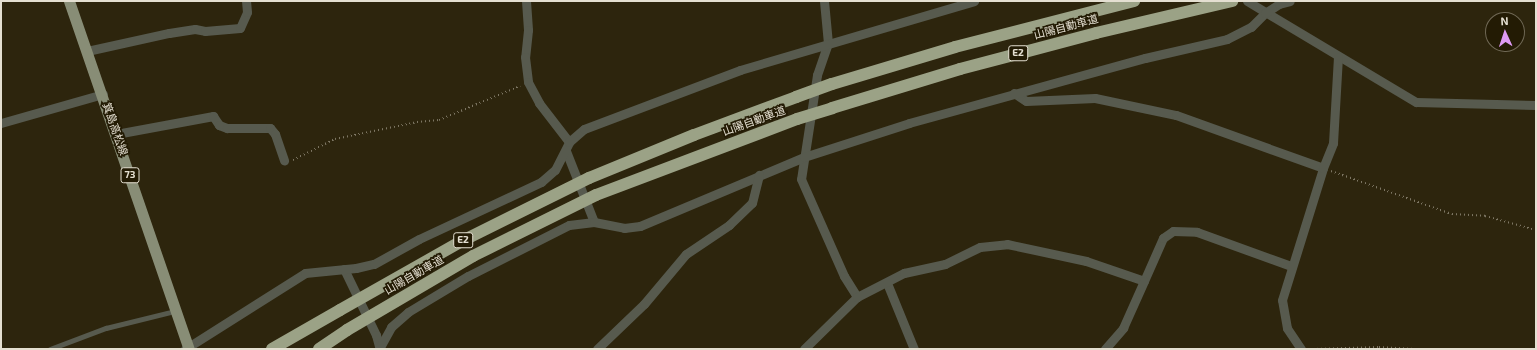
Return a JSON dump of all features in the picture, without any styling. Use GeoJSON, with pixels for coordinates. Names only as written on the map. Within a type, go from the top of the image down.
{"type":"FeatureCollection","features":[{"type":"Feature","properties":{"kind":"highway","name":"山陽自動車道"},"geometry":{"type":"LineString","coordinates":[[283,349],[340,310],[462,240],[589,178],[694,135],[832,84],[955,47],[1134,1]]}},
{"type":"Feature","properties":{"kind":"highway","name":"山陽自動車道"},"geometry":{"type":"LineString","coordinates":[[348,333],[423,284],[522,231],[596,195],[797,119],[960,69],[1206,6],[1232,1]]}},
{"type":"Feature","properties":{"kind":"highway"},"geometry":{"type":"LineString","coordinates":[[272,349],[340,310]]}},
{"type":"Feature","properties":{"kind":"highway"},"geometry":{"type":"LineString","coordinates":[[319,349],[348,333]]}},
{"type":"Feature","properties":{"kind":"highway"},"geometry":{"type":"LineString","coordinates":[[329,349],[348,333]]}},
{"type":"Feature","properties":{"kind":"main road","name":"箕島高松線"},"geometry":{"type":"LineString","coordinates":[[70,1],[103,94],[188,348]]}},
{"type":"Feature","properties":{"kind":"street"},"geometry":{"type":"LineString","coordinates":[[88,51],[176,32],[240,28],[246,17],[246,1]]}},
{"type":"Feature","properties":{"kind":"street"},"geometry":{"type":"LineString","coordinates":[[526,1],[528,30],[525,57],[528,82],[539,103],[569,142]]}},
{"type":"Feature","properties":{"kind":"street"},"geometry":{"type":"LineString","coordinates":[[824,1],[828,43],[817,75],[801,179],[844,276],[857,297]]}},
{"type":"Feature","properties":{"kind":"street"},"geometry":{"type":"LineString","coordinates":[[188,348],[305,273],[374,264],[419,239],[533,187],[555,170],[566,151],[569,142],[584,129],[740,70],[974,1]]}},
{"type":"Feature","properties":{"kind":"street"},"geometry":{"type":"LineString","coordinates":[[1247,1],[1338,57],[1416,102],[1536,105]]}},
{"type":"Feature","properties":{"kind":"street"},"geometry":{"type":"LineString","coordinates":[[379,348],[401,317],[468,276],[569,226],[594,222],[624,228],[640,226],[804,157],[909,123],[1145,58],[1227,40],[1251,27],[1266,13],[1290,1]]}},
{"type":"Feature","properties":{"kind":"street"},"geometry":{"type":"LineString","coordinates":[[1301,349],[1287,328],[1281,308],[1283,292],[1323,168],[1333,143],[1338,57]]}},
{"type":"Feature","properties":{"kind":"street"},"geometry":{"type":"LineString","coordinates":[[1014,93],[1026,101],[1095,98],[1176,115],[1323,168]]}},
{"type":"Feature","properties":{"kind":"street"},"geometry":{"type":"LineString","coordinates":[[1,123],[103,94]]}},
{"type":"Feature","properties":{"kind":"street"},"geometry":{"type":"LineString","coordinates":[[116,134],[213,116],[219,125],[227,128],[270,128],[275,134],[284,160]]}},
{"type":"Feature","properties":{"kind":"street"},"geometry":{"type":"LineString","coordinates":[[566,151],[594,222]]}},
{"type":"Feature","properties":{"kind":"street"},"geometry":{"type":"LineString","coordinates":[[598,349],[644,304],[686,254],[729,225],[752,203],[757,190],[759,175]]}},
{"type":"Feature","properties":{"kind":"street"},"geometry":{"type":"LineString","coordinates":[[1105,349],[1123,328],[1163,238],[1173,231],[1197,232],[1291,266]]}},
{"type":"Feature","properties":{"kind":"street"},"geometry":{"type":"LineString","coordinates":[[804,349],[857,297],[904,273],[946,264],[980,247],[1007,244],[1086,260],[1144,281]]}},
{"type":"Feature","properties":{"kind":"street"},"geometry":{"type":"LineString","coordinates":[[344,269],[379,348]]}},
{"type":"Feature","properties":{"kind":"street"},"geometry":{"type":"LineString","coordinates":[[887,283],[914,349]]}},
{"type":"Feature","properties":{"kind":"lane"},"geometry":{"type":"LineString","coordinates":[[50,349],[106,328],[176,310]]}},
{"type":"Feature","properties":{"kind":"path"},"geometry":{"type":"LineString","coordinates":[[284,160],[293,160],[335,139],[417,122],[439,120],[528,82]]}},
{"type":"Feature","properties":{"kind":"path"},"geometry":{"type":"LineString","coordinates":[[1323,168],[1452,214],[1485,216],[1536,230]]}},
{"type":"Feature","properties":{"kind":"path"},"geometry":{"type":"LineString","coordinates":[[1313,349],[1385,346],[1415,349]]}}]}
